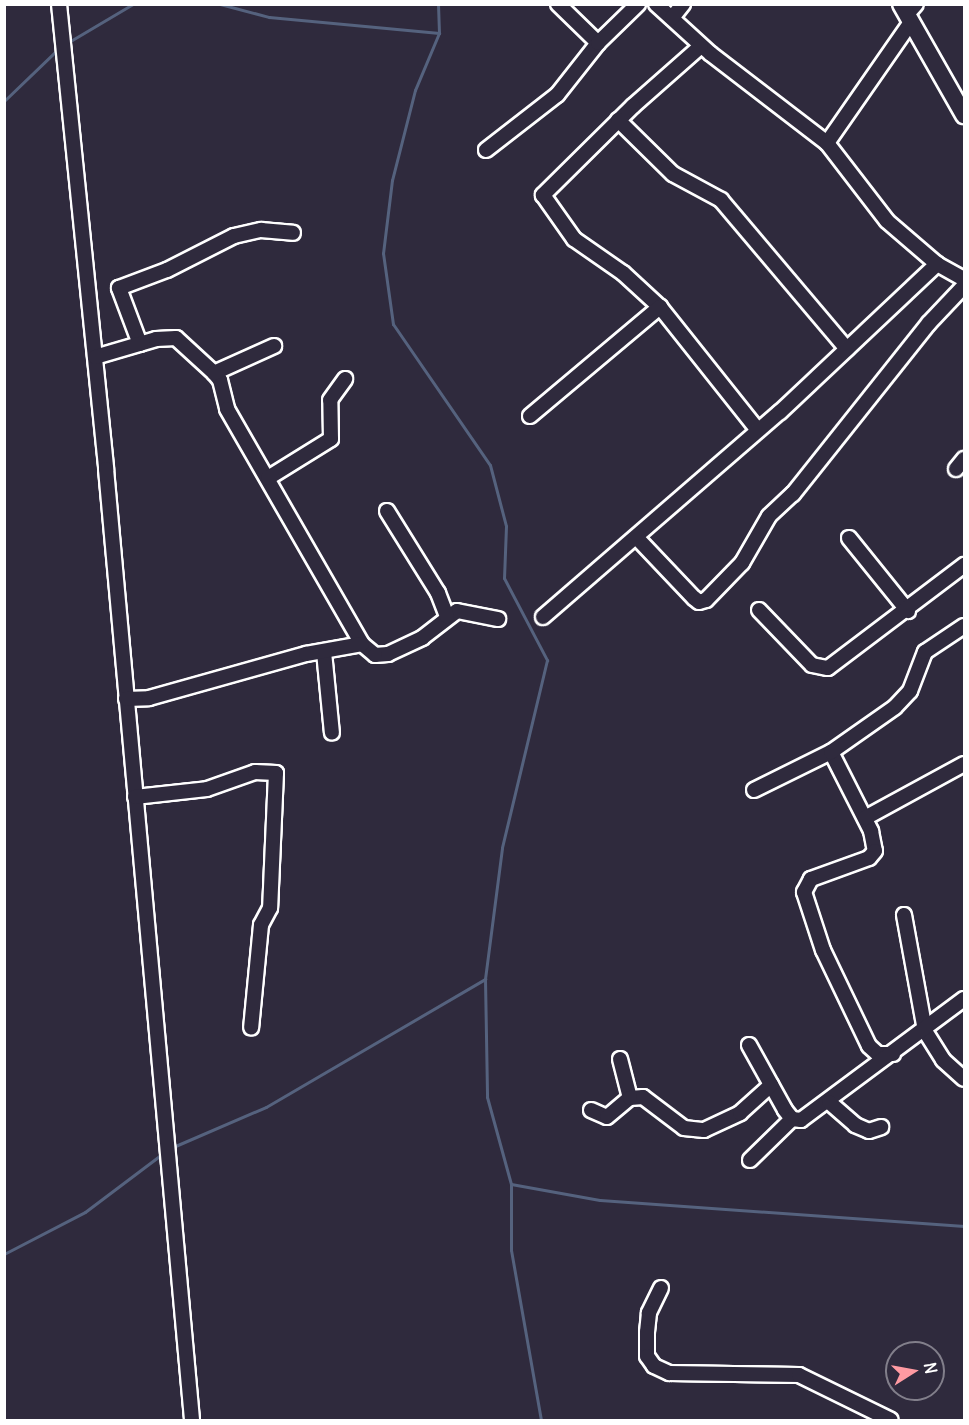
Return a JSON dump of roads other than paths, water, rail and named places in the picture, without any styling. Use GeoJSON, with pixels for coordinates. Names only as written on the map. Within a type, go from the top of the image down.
{"type":"FeatureCollection","features":[{"type":"Feature","properties":{"kind":"main road"},"geometry":{"type":"LineString","coordinates":[[909,11],[964,115]]}},
{"type":"Feature","properties":{"kind":"street"},"geometry":{"type":"LineString","coordinates":[[59,4],[95,357],[192,1420]]}},
{"type":"Feature","properties":{"kind":"street"},"geometry":{"type":"LineString","coordinates":[[558,4],[598,43]]}},
{"type":"Feature","properties":{"kind":"street"},"geometry":{"type":"LineString","coordinates":[[486,150],[557,95],[598,43],[638,4]]}},
{"type":"Feature","properties":{"kind":"street"},"geometry":{"type":"LineString","coordinates":[[657,4],[701,46],[827,143],[887,221],[937,264],[964,279]]}},
{"type":"Feature","properties":{"kind":"street"},"geometry":{"type":"LineString","coordinates":[[672,18],[683,4]]}},
{"type":"Feature","properties":{"kind":"street"},"geometry":{"type":"LineString","coordinates":[[827,143],[909,11]]}},
{"type":"Feature","properties":{"kind":"street"},"geometry":{"type":"LineString","coordinates":[[701,46],[618,120],[543,195],[574,239],[623,273],[660,307],[757,429]]}},
{"type":"Feature","properties":{"kind":"street"},"geometry":{"type":"LineString","coordinates":[[618,120],[673,174],[721,200],[847,349]]}},
{"type":"Feature","properties":{"kind":"street"},"geometry":{"type":"LineString","coordinates":[[140,344],[119,288],[167,270],[234,236],[261,230],[293,233]]}},
{"type":"Feature","properties":{"kind":"street"},"geometry":{"type":"LineString","coordinates":[[543,616],[637,538],[847,349],[937,264]]}},
{"type":"Feature","properties":{"kind":"street"},"geometry":{"type":"LineString","coordinates":[[637,538],[694,598],[699,602],[706,600],[742,563],[769,516],[799,487],[929,323],[964,286]]}},
{"type":"Feature","properties":{"kind":"street"},"geometry":{"type":"LineString","coordinates":[[530,416],[660,307]]}},
{"type":"Feature","properties":{"kind":"street"},"geometry":{"type":"LineString","coordinates":[[95,357],[140,344],[176,338],[214,373],[220,380],[227,409],[362,644],[375,655],[388,654],[422,638],[447,616],[468,611],[498,619]]}},
{"type":"Feature","properties":{"kind":"street"},"geometry":{"type":"LineString","coordinates":[[214,373],[274,346]]}},
{"type":"Feature","properties":{"kind":"street"},"geometry":{"type":"LineString","coordinates":[[268,478],[331,440],[330,400],[345,379]]}},
{"type":"Feature","properties":{"kind":"street"},"geometry":{"type":"LineString","coordinates":[[387,511],[438,593],[447,616]]}},
{"type":"Feature","properties":{"kind":"street"},"geometry":{"type":"LineString","coordinates":[[849,538],[908,611]]}},
{"type":"Feature","properties":{"kind":"street"},"geometry":{"type":"LineString","coordinates":[[759,610],[812,666],[820,669],[828,668],[908,611],[964,565]]}},
{"type":"Feature","properties":{"kind":"street"},"geometry":{"type":"LineString","coordinates":[[754,790],[831,752],[904,699],[925,652],[964,626]]}},
{"type":"Feature","properties":{"kind":"street"},"geometry":{"type":"LineString","coordinates":[[126,699],[149,698],[362,644]]}},
{"type":"Feature","properties":{"kind":"street"},"geometry":{"type":"LineString","coordinates":[[324,652],[332,734]]}},
{"type":"Feature","properties":{"kind":"street"},"geometry":{"type":"LineString","coordinates":[[831,752],[865,818],[875,846],[873,856],[811,879],[804,892],[823,950],[869,1046],[878,1054],[893,1054]]}},
{"type":"Feature","properties":{"kind":"street"},"geometry":{"type":"LineString","coordinates":[[865,818],[964,764]]}},
{"type":"Feature","properties":{"kind":"street"},"geometry":{"type":"LineString","coordinates":[[135,797],[207,789],[255,772],[276,773],[270,908],[261,925],[251,1028]]}},
{"type":"Feature","properties":{"kind":"street"},"geometry":{"type":"LineString","coordinates":[[904,915],[925,1030],[943,1060],[964,1079]]}},
{"type":"Feature","properties":{"kind":"street"},"geometry":{"type":"LineString","coordinates":[[792,1119],[801,1120],[812,1116],[964,999]]}},
{"type":"Feature","properties":{"kind":"street"},"geometry":{"type":"LineString","coordinates":[[749,1045],[792,1119]]}},
{"type":"Feature","properties":{"kind":"street"},"geometry":{"type":"LineString","coordinates":[[620,1059],[630,1098]]}},
{"type":"Feature","properties":{"kind":"street"},"geometry":{"type":"LineString","coordinates":[[591,1110],[607,1117],[630,1098],[643,1097],[684,1128],[704,1130],[740,1113],[771,1085]]}},
{"type":"Feature","properties":{"kind":"street"},"geometry":{"type":"LineString","coordinates":[[829,1102],[855,1125],[869,1131],[881,1127]]}},
{"type":"Feature","properties":{"kind":"street"},"geometry":{"type":"LineString","coordinates":[[750,1160],[792,1119]]}},
{"type":"Feature","properties":{"kind":"street"},"geometry":{"type":"LineString","coordinates":[[661,1288],[650,1313],[647,1332],[646,1356],[654,1366],[669,1372],[800,1376],[891,1420]]}},
{"type":"Feature","properties":{"kind":"waterway"},"geometry":{"type":"LineString","coordinates":[[67,43],[133,4]]}},
{"type":"Feature","properties":{"kind":"waterway"},"geometry":{"type":"LineString","coordinates":[[220,4],[269,17],[439,33]]}},
{"type":"Feature","properties":{"kind":"waterway"},"geometry":{"type":"LineString","coordinates":[[438,4],[439,33],[415,90],[392,180],[383,253],[393,324],[490,465],[506,526],[504,578],[547,660],[502,848],[485,979],[487,1097],[511,1184],[511,1250],[541,1420]]}},
{"type":"Feature","properties":{"kind":"waterway"},"geometry":{"type":"LineString","coordinates":[[4,101],[59,48]]}},
{"type":"Feature","properties":{"kind":"waterway"},"geometry":{"type":"LineString","coordinates":[[173,1147],[266,1107],[485,979]]}},
{"type":"Feature","properties":{"kind":"waterway"},"geometry":{"type":"LineString","coordinates":[[4,1254],[85,1212],[162,1154]]}},
{"type":"Feature","properties":{"kind":"waterway"},"geometry":{"type":"LineString","coordinates":[[511,1184],[600,1200],[964,1226]]}}]}
